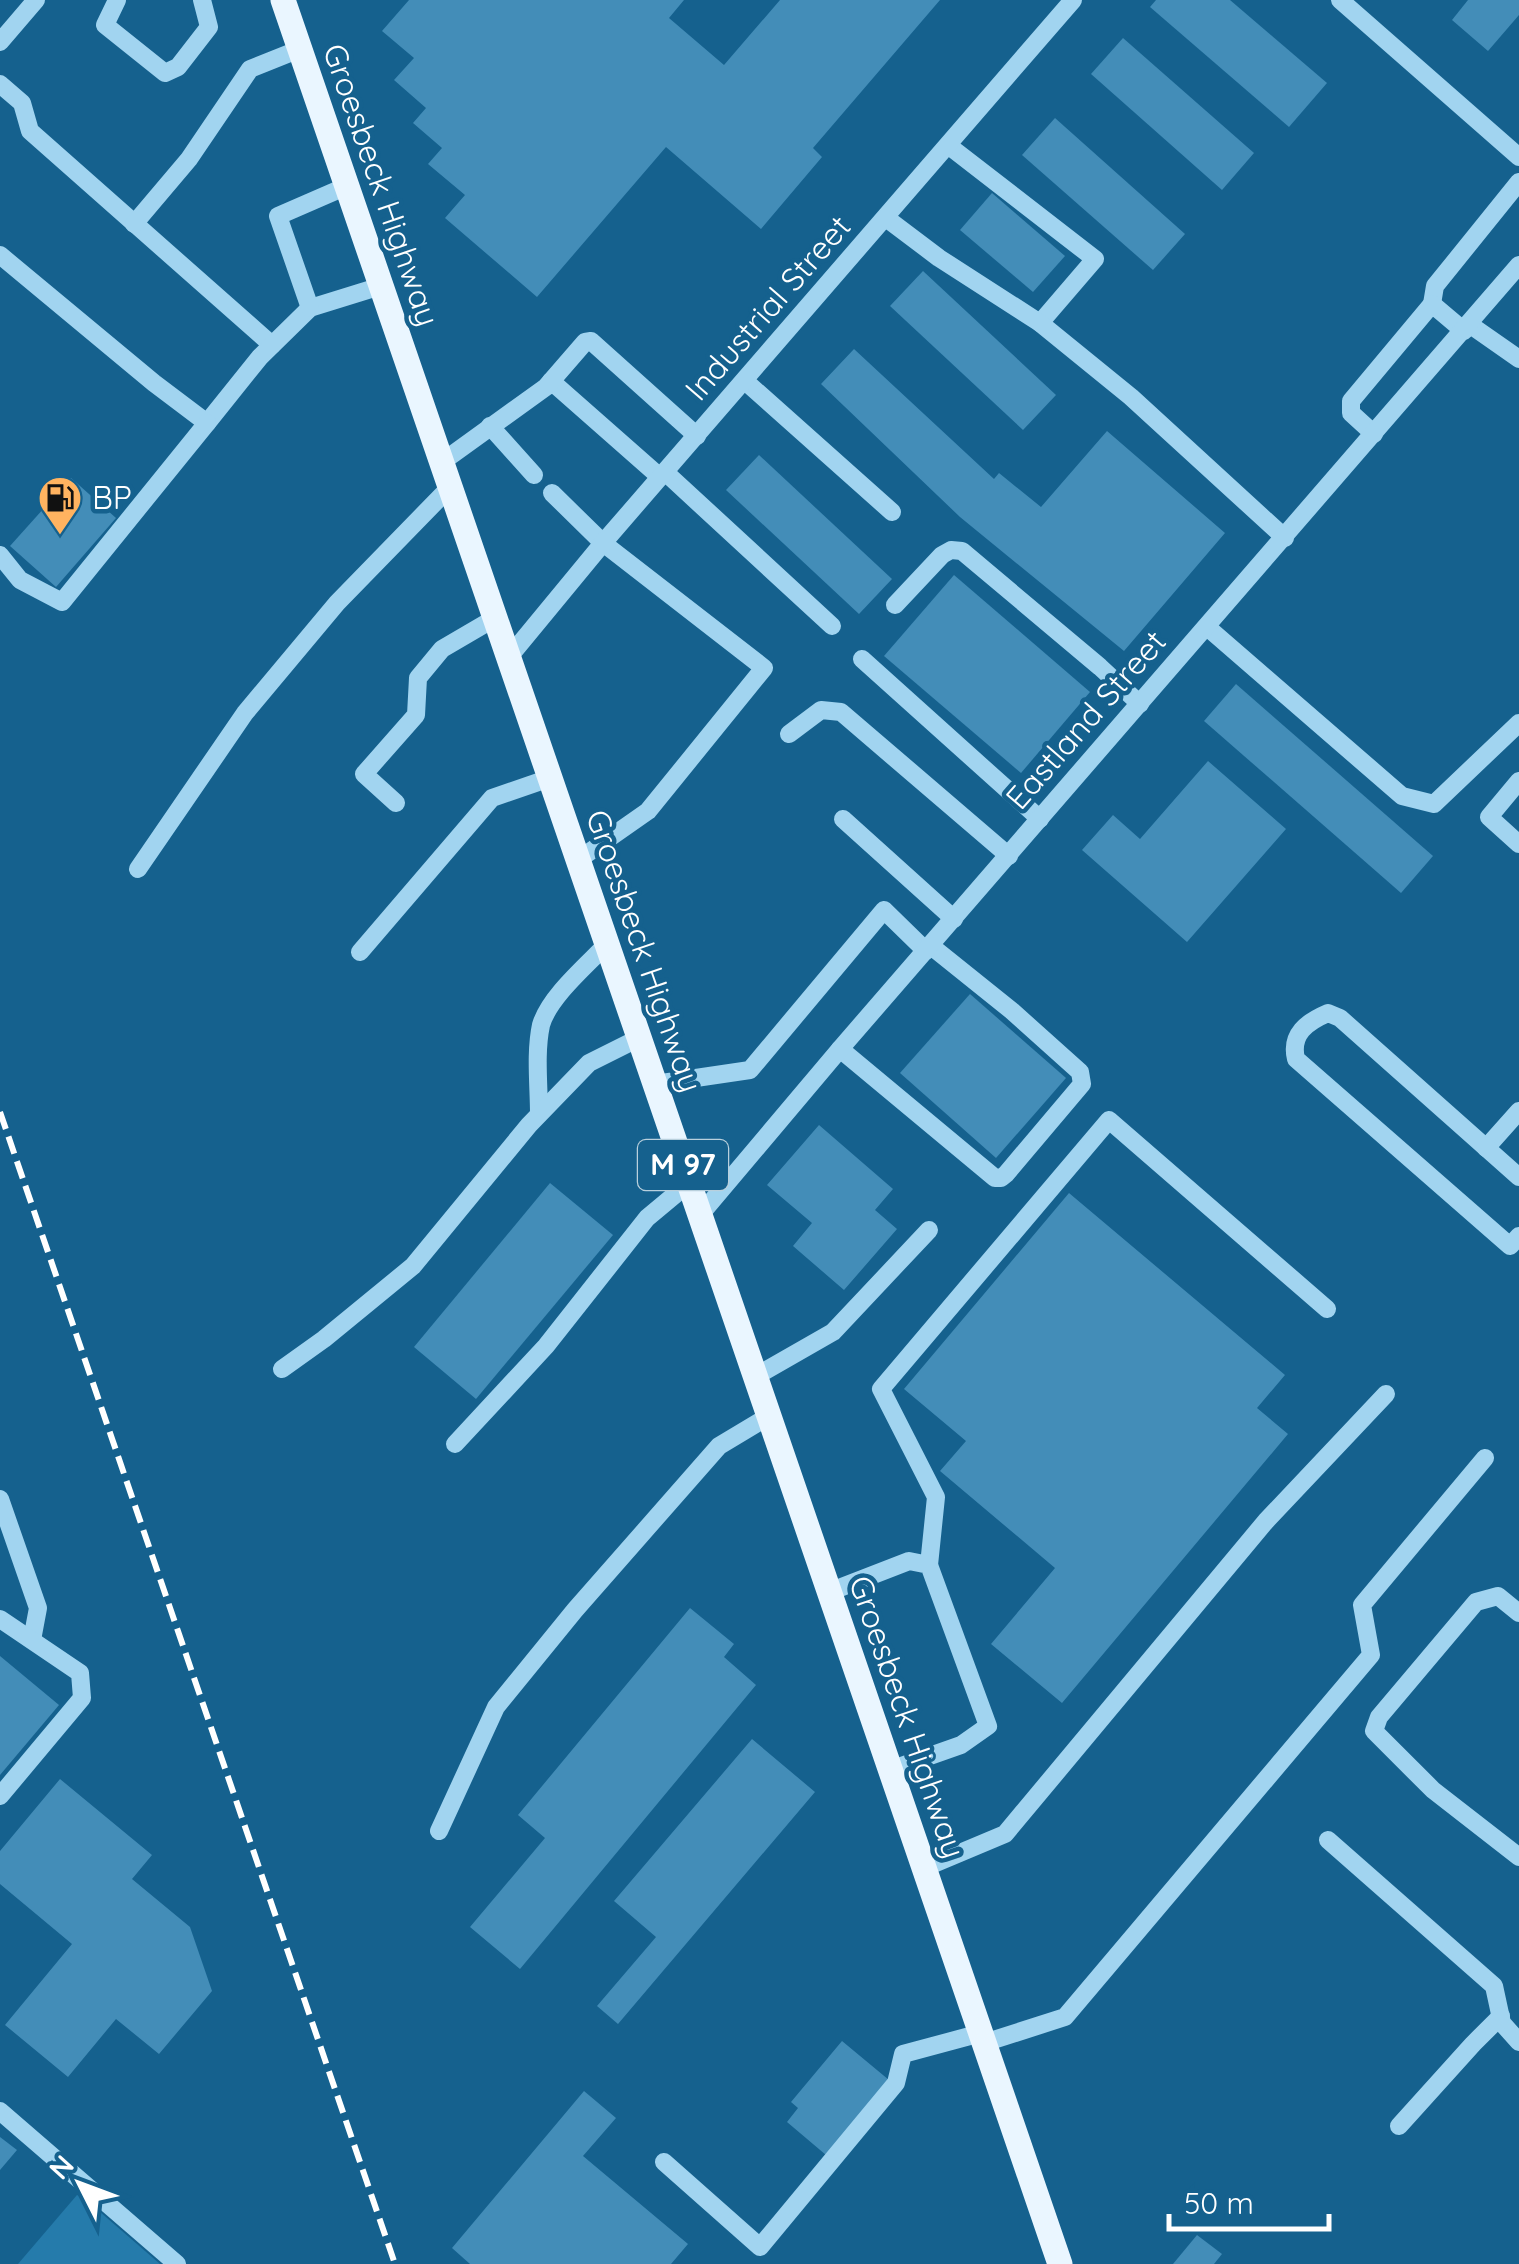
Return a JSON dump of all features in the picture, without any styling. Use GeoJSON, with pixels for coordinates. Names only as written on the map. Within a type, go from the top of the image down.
{"type":"FeatureCollection","features":[{"type":"Feature","properties":{"kind":"main road","name":"Groesbeck Highway"},"geometry":{"type":"LineString","coordinates":[[283,0],[1060,2264]]}},
{"type":"Feature","properties":{"kind":"street"},"geometry":{"type":"LineString","coordinates":[[4,31],[36,0]]}},
{"type":"Feature","properties":{"kind":"street"},"geometry":{"type":"LineString","coordinates":[[117,0],[105,25],[166,73],[178,67],[209,27],[202,0]]}},
{"type":"Feature","properties":{"kind":"street","name":"Industrial Street"},"geometry":{"type":"LineString","coordinates":[[509,657],[1073,0]]}},
{"type":"Feature","properties":{"kind":"street"},"geometry":{"type":"LineString","coordinates":[[1340,0],[1519,157]]}},
{"type":"Feature","properties":{"kind":"street"},"geometry":{"type":"LineString","coordinates":[[134,224],[188,159],[250,69],[300,49]]}},
{"type":"Feature","properties":{"kind":"street"},"geometry":{"type":"LineString","coordinates":[[0,84],[22,102],[30,131],[272,346]]}},
{"type":"Feature","properties":{"kind":"street"},"geometry":{"type":"LineString","coordinates":[[949,146],[1095,259],[1040,323]]}},
{"type":"Feature","properties":{"kind":"street"},"geometry":{"type":"LineString","coordinates":[[1374,434],[1351,413],[1351,402],[1432,304],[1436,286],[1519,182]]}},
{"type":"Feature","properties":{"kind":"street"},"geometry":{"type":"LineString","coordinates":[[310,308],[278,216],[347,186]]}},
{"type":"Feature","properties":{"kind":"street"},"geometry":{"type":"LineString","coordinates":[[886,218],[939,258],[1040,323],[1131,397],[1285,538]]}},
{"type":"Feature","properties":{"kind":"street"},"geometry":{"type":"LineString","coordinates":[[0,255],[207,423]]}},
{"type":"Feature","properties":{"kind":"street","name":"Eastland Street"},"geometry":{"type":"LineString","coordinates":[[700,1214],[1519,266]]}},
{"type":"Feature","properties":{"kind":"street"},"geometry":{"type":"LineString","coordinates":[[0,555],[20,580],[62,602],[207,423],[310,308],[382,286]]}},
{"type":"Feature","properties":{"kind":"street"},"geometry":{"type":"LineString","coordinates":[[1432,304],[1519,359]]}},
{"type":"Feature","properties":{"kind":"street"},"geometry":{"type":"LineString","coordinates":[[442,462],[546,387],[586,342],[696,436]]}},
{"type":"Feature","properties":{"kind":"street"},"geometry":{"type":"LineString","coordinates":[[745,380],[892,512]]}},
{"type":"Feature","properties":{"kind":"street"},"geometry":{"type":"LineString","coordinates":[[551,381],[663,474],[832,626]]}},
{"type":"Feature","properties":{"kind":"street"},"geometry":{"type":"LineString","coordinates":[[490,426],[534,475]]}},
{"type":"Feature","properties":{"kind":"street"},"geometry":{"type":"LineString","coordinates":[[138,869],[245,712],[338,602],[450,487]]}},
{"type":"Feature","properties":{"kind":"street"},"geometry":{"type":"LineString","coordinates":[[552,494],[603,543],[764,668],[648,812],[578,860]]}},
{"type":"Feature","properties":{"kind":"street"},"geometry":{"type":"LineString","coordinates":[[895,605],[942,555],[952,550],[962,552],[1140,704]]}},
{"type":"Feature","properties":{"kind":"street"},"geometry":{"type":"LineString","coordinates":[[396,804],[364,774],[416,715],[418,678],[442,648],[495,618]]}},
{"type":"Feature","properties":{"kind":"street"},"geometry":{"type":"LineString","coordinates":[[1206,627],[1402,796],[1434,804],[1519,723]]}},
{"type":"Feature","properties":{"kind":"street"},"geometry":{"type":"LineString","coordinates":[[862,660],[1040,819]]}},
{"type":"Feature","properties":{"kind":"street"},"geometry":{"type":"LineString","coordinates":[[789,734],[821,710],[841,712],[1009,856]]}},
{"type":"Feature","properties":{"kind":"street"},"geometry":{"type":"LineString","coordinates":[[360,952],[492,798],[550,778]]}},
{"type":"Feature","properties":{"kind":"street"},"geometry":{"type":"LineString","coordinates":[[1519,781],[1489,818],[1519,844]]}},
{"type":"Feature","properties":{"kind":"street"},"geometry":{"type":"LineString","coordinates":[[843,819],[954,919]]}},
{"type":"Feature","properties":{"kind":"street"},"geometry":{"type":"LineString","coordinates":[[655,1084],[750,1070],[884,910],[1012,1012],[1080,1072],[1082,1084],[1006,1174],[995,1178],[840,1049]]}},
{"type":"Feature","properties":{"kind":"street"},"geometry":{"type":"LineString","coordinates":[[540,1114],[542,1022],[566,986],[607,944]]}},
{"type":"Feature","properties":{"kind":"street"},"geometry":{"type":"LineString","coordinates":[[1519,1177],[1340,1018],[1328,1014],[1312,1020],[1299,1033],[1292,1046],[1296,1059],[1510,1246],[1519,1236]]}},
{"type":"Feature","properties":{"kind":"street"},"geometry":{"type":"LineString","coordinates":[[282,1369],[413,1266],[540,1114],[589,1064],[640,1038]]}},
{"type":"Feature","properties":{"kind":"street"},"geometry":{"type":"LineString","coordinates":[[1486,1148],[1519,1110]]}},
{"type":"Feature","properties":{"kind":"street"},"geometry":{"type":"LineString","coordinates":[[890,1770],[961,1744],[988,1726],[929,1566],[936,1496],[881,1389],[1110,1120],[1327,1309]]}},
{"type":"Feature","properties":{"kind":"street"},"geometry":{"type":"LineString","coordinates":[[455,1444],[546,1346],[647,1218],[689,1183]]}},
{"type":"Feature","properties":{"kind":"street"},"geometry":{"type":"LineString","coordinates":[[756,1376],[833,1332],[929,1230]]}},
{"type":"Feature","properties":{"kind":"street"},"geometry":{"type":"LineString","coordinates":[[924,1868],[1005,1834],[1266,1521],[1386,1394]]}},
{"type":"Feature","properties":{"kind":"street"},"geometry":{"type":"LineString","coordinates":[[439,1831],[496,1707],[574,1610],[720,1446],[769,1416]]}},
{"type":"Feature","properties":{"kind":"street"},"geometry":{"type":"LineString","coordinates":[[664,2162],[760,2247],[896,2083],[902,2054],[1065,2017],[1371,1655],[1362,1605],[1486,1458]]}},
{"type":"Feature","properties":{"kind":"street"},"geometry":{"type":"LineString","coordinates":[[0,1500],[38,1608],[32,1640]]}},
{"type":"Feature","properties":{"kind":"street"},"geometry":{"type":"LineString","coordinates":[[829,1592],[909,1561],[929,1566]]}},
{"type":"Feature","properties":{"kind":"street"},"geometry":{"type":"LineString","coordinates":[[1519,1613],[1498,1596],[1476,1602],[1379,1717],[1374,1731],[1434,1790],[1519,1857]]}},
{"type":"Feature","properties":{"kind":"street"},"geometry":{"type":"LineString","coordinates":[[0,1618],[80,1674],[82,1698],[0,1796]]}},
{"type":"Feature","properties":{"kind":"street"},"geometry":{"type":"LineString","coordinates":[[1328,1840],[1494,1986],[1502,2023],[1519,2042]]}},
{"type":"Feature","properties":{"kind":"street"},"geometry":{"type":"LineString","coordinates":[[1400,2126],[1501,2016]]}},
{"type":"Feature","properties":{"kind":"street"},"geometry":{"type":"LineString","coordinates":[[0,2111],[177,2264]]}},
{"type":"Feature","properties":{"kind":"shaded area"},"geometry":{"type":"Polygon","coordinates":[[[77,2195],[84,2198],[160,2264],[18,2264],[77,2195]]]}},
{"type":"Feature","properties":{"kind":"building"},"geometry":{"type":"Polygon","coordinates":[[[409,0],[684,0],[669,18],[724,65],[780,0],[940,0],[813,148],[822,157],[761,229],[666,147],[537,297],[445,218],[465,195],[428,164],[442,148],[413,123],[426,108],[394,80],[414,58],[382,31],[409,0]]]}},
{"type":"Feature","properties":{"kind":"building"},"geometry":{"type":"Polygon","coordinates":[[[1156,0],[1230,0],[1327,83],[1289,127],[1150,7],[1156,0]]]}},
{"type":"Feature","properties":{"kind":"building"},"geometry":{"type":"Polygon","coordinates":[[[1468,0],[1519,0],[1519,15],[1488,51],[1452,20],[1468,0]]]}},
{"type":"Feature","properties":{"kind":"building"},"geometry":{"type":"Polygon","coordinates":[[[1123,38],[1254,153],[1222,190],[1091,74],[1123,38]]]}},
{"type":"Feature","properties":{"kind":"building"},"geometry":{"type":"Polygon","coordinates":[[[1055,118],[1185,234],[1153,270],[1022,155],[1055,118]]]}},
{"type":"Feature","properties":{"kind":"building"},"geometry":{"type":"Polygon","coordinates":[[[992,193],[1065,256],[1033,292],[960,230],[992,193]]]}},
{"type":"Feature","properties":{"kind":"building"},"geometry":{"type":"Polygon","coordinates":[[[923,271],[1056,395],[1023,430],[890,306],[923,271]]]}},
{"type":"Feature","properties":{"kind":"building"},"geometry":{"type":"Polygon","coordinates":[[[854,349],[994,479],[999,473],[1041,507],[1107,431],[1225,533],[1124,651],[960,517],[821,384],[854,349]]]}},
{"type":"Feature","properties":{"kind":"building"},"geometry":{"type":"Polygon","coordinates":[[[759,455],[892,579],[859,614],[726,490],[759,455]]]}},
{"type":"Feature","properties":{"kind":"building"},"geometry":{"type":"Polygon","coordinates":[[[71,478],[116,518],[56,587],[10,546],[71,478]]]}},
{"type":"Feature","properties":{"kind":"building"},"geometry":{"type":"Polygon","coordinates":[[[954,575],[1090,692],[1021,773],[884,656],[954,575]]]}},
{"type":"Feature","properties":{"kind":"building"},"geometry":{"type":"Polygon","coordinates":[[[1236,684],[1433,856],[1401,893],[1204,721],[1236,684]]]}},
{"type":"Feature","properties":{"kind":"building"},"geometry":{"type":"Polygon","coordinates":[[[1208,761],[1286,829],[1187,942],[1082,850],[1113,815],[1140,839],[1208,761]]]}},
{"type":"Feature","properties":{"kind":"building"},"geometry":{"type":"Polygon","coordinates":[[[970,994],[1066,1078],[996,1158],[900,1073],[970,994]]]}},
{"type":"Feature","properties":{"kind":"building"},"geometry":{"type":"Polygon","coordinates":[[[819,1125],[893,1189],[875,1210],[897,1229],[844,1290],[793,1246],[812,1223],[767,1185],[819,1125]]]}},
{"type":"Feature","properties":{"kind":"building"},"geometry":{"type":"Polygon","coordinates":[[[550,1183],[613,1235],[476,1399],[414,1347],[550,1183]]]}},
{"type":"Feature","properties":{"kind":"building"},"geometry":{"type":"Polygon","coordinates":[[[1069,1193],[1285,1375],[1257,1408],[1288,1434],[1062,1703],[991,1644],[1055,1568],[940,1471],[966,1441],[904,1389],[1069,1193]]]}},
{"type":"Feature","properties":{"kind":"building"},"geometry":{"type":"Polygon","coordinates":[[[690,1608],[734,1644],[724,1657],[756,1685],[520,1969],[470,1927],[545,1838],[518,1815],[690,1608]]]}},
{"type":"Feature","properties":{"kind":"building"},"geometry":{"type":"Polygon","coordinates":[[[0,1656],[59,1705],[0,1775],[0,1656]]]}},
{"type":"Feature","properties":{"kind":"building"},"geometry":{"type":"Polygon","coordinates":[[[752,1739],[815,1792],[618,2024],[597,2006],[656,1937],[614,1901],[752,1739]]]}},
{"type":"Feature","properties":{"kind":"building"},"geometry":{"type":"Polygon","coordinates":[[[60,1779],[152,1855],[132,1879],[190,1927],[212,1991],[159,2054],[116,2019],[68,2077],[5,2025],[72,1944],[0,1884],[0,1851],[60,1779]]]}},
{"type":"Feature","properties":{"kind":"building"},"geometry":{"type":"Polygon","coordinates":[[[842,2041],[889,2080],[826,2155],[787,2122],[798,2108],[791,2102],[842,2041]]]}},
{"type":"Feature","properties":{"kind":"building"},"geometry":{"type":"Polygon","coordinates":[[[584,2091],[616,2118],[583,2156],[688,2244],[671,2264],[470,2264],[452,2248],[584,2091]]]}},
{"type":"Feature","properties":{"kind":"building"},"geometry":{"type":"Polygon","coordinates":[[[0,2137],[17,2150],[0,2170],[0,2137]]]}},
{"type":"Feature","properties":{"kind":"building"},"geometry":{"type":"Polygon","coordinates":[[[1197,2235],[1222,2254],[1214,2264],[1173,2264],[1197,2235]]]}},
{"type":"Feature","properties":{"kind":"railway"},"geometry":{"type":"LineString","coordinates":[[0,1112],[395,2264]]}},
{"type":"Feature","properties":{"kind":"place","name":"BP"},"geometry":{"type":"Point","coordinates":[60,536]}}]}
